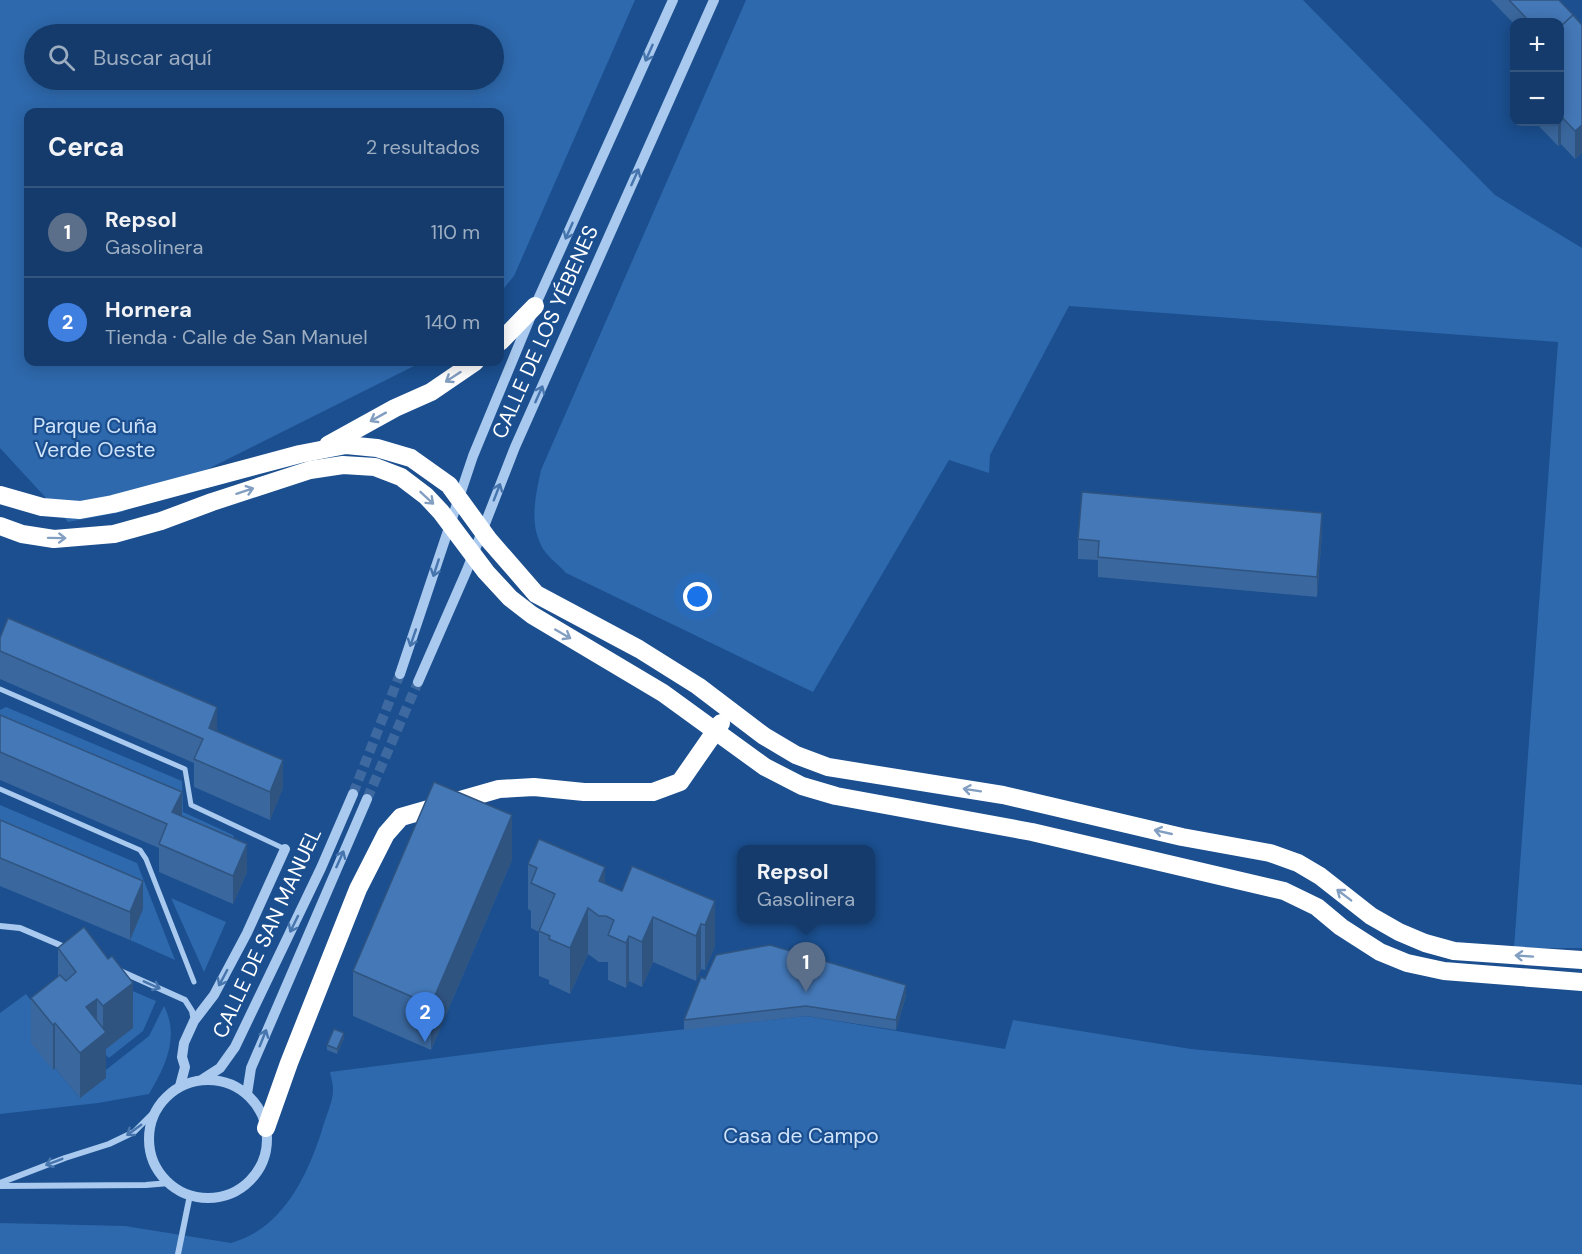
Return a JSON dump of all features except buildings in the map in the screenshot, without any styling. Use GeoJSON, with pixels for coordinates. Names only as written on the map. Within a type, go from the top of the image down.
{"type":"FeatureCollection","features":[{"type":"Feature","properties":{"kind":"highway"},"geometry":{"type":"LineString","coordinates":[[504,338],[535,306]]}},
{"type":"Feature","properties":{"kind":"highway"},"geometry":{"type":"LineString","coordinates":[[319,450],[395,408],[431,392],[469,366]]}},
{"type":"Feature","properties":{"kind":"highway"},"geometry":{"type":"LineString","coordinates":[[0,495],[42,507],[80,510],[113,504],[319,450],[346,445],[377,448],[411,458],[449,485],[482,531],[536,594],[639,649],[698,686],[764,736],[796,755],[828,767],[1003,795],[1182,837],[1270,853],[1298,863],[1320,876],[1371,916],[1425,943],[1454,951],[1582,960]]}},
{"type":"Feature","properties":{"kind":"highway"},"geometry":{"type":"LineString","coordinates":[[0,526],[22,534],[54,539],[114,534],[161,521],[310,470],[343,465],[375,467],[401,477],[426,496],[486,572],[510,598],[532,615],[663,693],[765,766],[802,786],[836,796],[1032,832],[1284,891],[1317,907],[1341,927],[1380,951],[1407,963],[1444,971],[1582,982]]}},
{"type":"Feature","properties":{"kind":"highway"},"geometry":{"type":"LineString","coordinates":[[265,1122],[358,890],[386,834],[401,817],[499,789],[534,787],[584,792],[653,792],[680,782],[712,729],[729,710]]}},
{"type":"Feature","properties":{"kind":"street","name":"CALLE DE LOS YÉBENES"},"geometry":{"type":"LineString","coordinates":[[400,674],[473,456],[535,306],[673,0]]}},
{"type":"Feature","properties":{"kind":"street","name":"CALLE DE LOS YÉBENES"},"geometry":{"type":"LineString","coordinates":[[418,682],[473,555],[515,447],[714,0]]}},
{"type":"Feature","properties":{"kind":"street"},"geometry":{"type":"LineString","coordinates":[[0,689],[185,769],[190,805],[285,849],[247,933],[214,995],[194,1021],[184,1043],[185,1067],[180,1086]]}},
{"type":"Feature","properties":{"kind":"street"},"geometry":{"type":"LineString","coordinates":[[0,789],[140,850],[146,859],[194,982]]}},
{"type":"Feature","properties":{"kind":"street","name":"CALLE DE SAN MANUEL"},"geometry":{"type":"LineString","coordinates":[[203,1079],[220,1068],[235,1047],[321,867],[353,794]]}},
{"type":"Feature","properties":{"kind":"street","name":"CALLE DE SAN MANUEL"},"geometry":{"type":"LineString","coordinates":[[247,1094],[251,1068],[367,799]]}},
{"type":"Feature","properties":{"kind":"street"},"geometry":{"type":"LineString","coordinates":[[0,926],[20,928],[78,952]]}},
{"type":"Feature","properties":{"kind":"street"},"geometry":{"type":"LineString","coordinates":[[108,966],[185,1000],[192,1011],[194,1021]]}},
{"type":"Feature","properties":{"kind":"street"},"geometry":{"type":"LineString","coordinates":[[0,1184],[65,1158],[109,1144],[134,1132],[156,1111],[166,1097],[180,1086],[203,1079],[227,1083],[247,1094],[265,1122],[267,1140],[260,1167],[252,1179],[241,1188],[228,1194],[214,1197],[190,1195],[169,1183],[155,1165],[150,1147],[150,1128],[156,1111]]}},
{"type":"Feature","properties":{"kind":"street"},"geometry":{"type":"LineString","coordinates":[[0,1184],[146,1185],[169,1183]]}},
{"type":"Feature","properties":{"kind":"street"},"geometry":{"type":"LineString","coordinates":[[178,1254],[190,1195]]}},
{"type":"Feature","properties":{"kind":"green space","name":"Parque Cuña Verde Oeste"},"geometry":{"type":"Polygon","coordinates":[[[0,0],[635,0],[514,276],[504,288],[504,108],[24,108],[24,366],[414,366],[122,512],[68,522],[0,448],[0,0]]]}},
{"type":"Feature","properties":{"kind":"green space"},"geometry":{"type":"Polygon","coordinates":[[[746,0],[1303,0],[1495,195],[1582,248],[1582,948],[1514,948],[1558,342],[1069,306],[990,455],[989,473],[949,460],[813,692],[566,573],[549,556],[537,536],[534,517],[541,470],[746,0]]]}},
{"type":"Feature","properties":{"kind":"green space"},"geometry":{"type":"Polygon","coordinates":[[[6,707],[182,781],[183,812],[233,835],[247,872],[172,840],[0,743],[0,710],[6,707]]]}},
{"type":"Feature","properties":{"kind":"green space"},"geometry":{"type":"Polygon","coordinates":[[[0,805],[137,863],[175,960],[130,940],[143,909],[0,848],[0,805]]]}},
{"type":"Feature","properties":{"kind":"green space"},"geometry":{"type":"Polygon","coordinates":[[[171,898],[226,922],[204,972],[171,898]]]}},
{"type":"Feature","properties":{"kind":"green space"},"geometry":{"type":"Polygon","coordinates":[[[72,965],[156,1001],[143,1031],[109,1058],[39,992],[72,965]]]}},
{"type":"Feature","properties":{"kind":"green space"},"geometry":{"type":"Polygon","coordinates":[[[26,994],[51,1027],[53,1070],[55,1068],[80,1098],[102,1073],[149,1036],[164,1006],[169,1018],[171,1040],[165,1062],[149,1094],[98,1103],[0,1114],[0,1013],[26,994]]]}},
{"type":"Feature","properties":{"kind":"green space","name":"Casa de Campo"},"geometry":{"type":"Polygon","coordinates":[[[806,1016],[1005,1049],[1013,1020],[1191,1049],[1582,1085],[1582,1254],[0,1254],[0,1223],[125,1226],[231,1243],[249,1236],[265,1226],[290,1199],[309,1166],[332,1100],[333,1088],[330,1072],[541,1045],[806,1016]]]}},
{"type":"Feature","properties":{"kind":"tunnel"},"geometry":{"type":"LineString","coordinates":[[353,794],[400,674]]}},
{"type":"Feature","properties":{"kind":"tunnel"},"geometry":{"type":"LineString","coordinates":[[367,799],[418,682]]}},
{"type":"Feature","properties":{"kind":"place","name":"Repsol"},"geometry":{"type":"Point","coordinates":[806,992]}},
{"type":"Feature","properties":{"kind":"place","name":"Hornera"},"geometry":{"type":"Point","coordinates":[425,1042]}}]}
